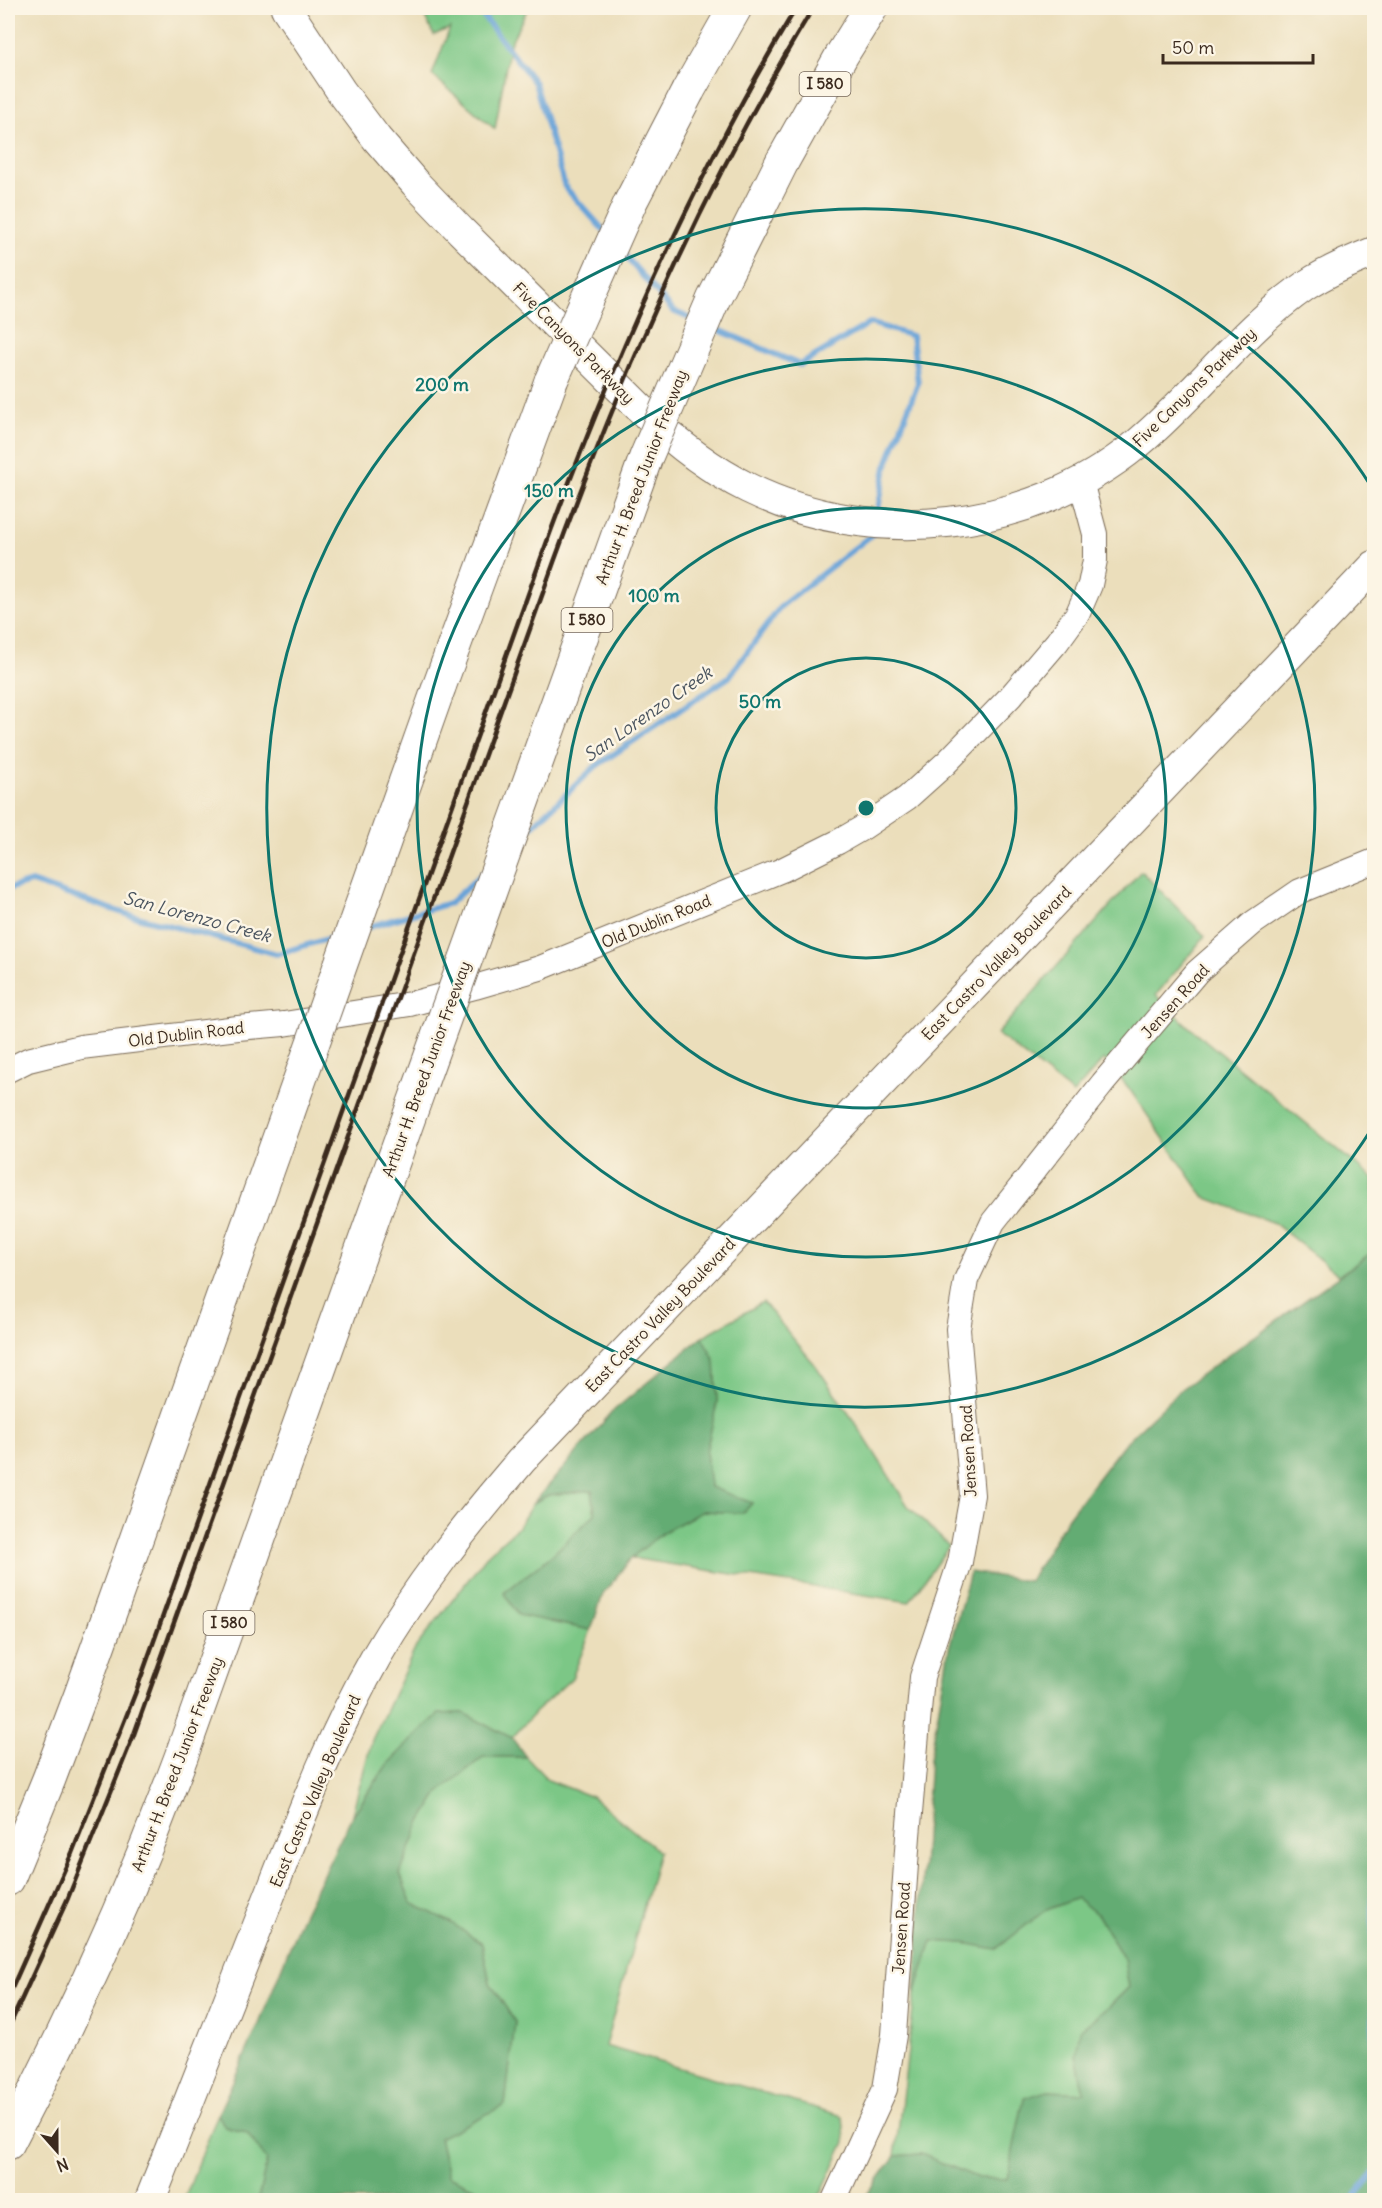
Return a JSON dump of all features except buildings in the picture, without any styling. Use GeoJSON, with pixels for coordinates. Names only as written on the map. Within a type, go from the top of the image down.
{"type":"FeatureCollection","features":[{"type":"Feature","properties":{"kind":"highway"},"geometry":{"type":"LineString","coordinates":[[8,1879],[81,1694],[526,443],[611,243],[688,90],[735,8]]}},
{"type":"Feature","properties":{"kind":"highway","name":"Arthur H. Breed Junior Freeway"},"geometry":{"type":"LineString","coordinates":[[8,2143],[95,1967],[162,1808],[646,457],[713,300],[782,162],[871,8]]}},
{"type":"Feature","properties":{"kind":"main road","name":"Five Canyons Parkway"},"geometry":{"type":"LineString","coordinates":[[286,8],[309,45],[377,139],[460,231],[670,436],[708,465],[760,493],[796,507],[837,517],[910,524],[962,520],[988,515],[1069,488],[1110,464],[1149,434],[1258,325],[1306,286],[1374,252]]}},
{"type":"Feature","properties":{"kind":"main road","name":"East Castro Valley Boulevard"},"geometry":{"type":"LineString","coordinates":[[150,2200],[305,1805],[339,1725],[376,1656],[427,1578],[469,1521],[521,1461],[1374,566]]}},
{"type":"Feature","properties":{"kind":"street","name":"Old Dublin Road"},"geometry":{"type":"LineString","coordinates":[[8,1070],[28,1060],[81,1047],[284,1024],[410,1004],[475,987],[540,968],[782,870],[838,842],[907,798],[946,763],[1010,697],[1058,642],[1078,612],[1090,585],[1095,560],[1095,534],[1089,506],[1069,488]]}},
{"type":"Feature","properties":{"kind":"street","name":"Jensen Road"},"geometry":{"type":"LineString","coordinates":[[834,2200],[885,2090],[894,2035],[922,1677],[960,1562],[972,1495],[958,1329],[966,1280],[993,1222],[1104,1083],[1197,972],[1252,923],[1300,891],[1374,861]]}},
{"type":"Feature","properties":{"kind":"green space"},"geometry":{"type":"Polygon","coordinates":[[[420,8],[528,8],[510,44],[495,129],[432,75],[450,28],[434,35],[420,8]]]}},
{"type":"Feature","properties":{"kind":"green space"},"geometry":{"type":"Polygon","coordinates":[[[1141,871],[1205,936],[1156,995],[1189,1027],[1374,1179],[1374,1251],[1339,1275],[1274,1223],[1204,1197],[1128,1087],[1104,1059],[1073,1094],[997,1034],[1141,871]]]}},
{"type":"Feature","properties":{"kind":"green space"},"geometry":{"type":"Polygon","coordinates":[[[1374,1251],[1374,2200],[863,2200],[895,2156],[921,2154],[978,2178],[1007,2179],[1024,2098],[1048,2091],[1084,2093],[1076,2055],[1080,2030],[1109,2007],[1129,1987],[1124,1959],[1098,1915],[1077,1898],[1044,1911],[996,1949],[964,1943],[932,1941],[915,1994],[930,1759],[949,1648],[970,1572],[1029,1581],[1068,1517],[1123,1445],[1181,1389],[1374,1251]]]}},
{"type":"Feature","properties":{"kind":"green space"},"geometry":{"type":"Polygon","coordinates":[[[763,1302],[816,1366],[908,1506],[949,1546],[909,1602],[631,1558],[665,1531],[703,1511],[743,1513],[752,1503],[710,1487],[706,1452],[717,1403],[715,1361],[702,1337],[763,1302]]]}},
{"type":"Feature","properties":{"kind":"green space"},"geometry":{"type":"Polygon","coordinates":[[[702,1337],[715,1361],[717,1402],[706,1452],[710,1487],[752,1503],[743,1513],[703,1511],[665,1531],[631,1558],[603,1594],[591,1630],[518,1615],[504,1593],[551,1556],[595,1514],[592,1490],[548,1495],[533,1503],[613,1411],[702,1337]]]}},
{"type":"Feature","properties":{"kind":"green space"},"geometry":{"type":"Polygon","coordinates":[[[592,1490],[595,1514],[551,1556],[504,1593],[550,1622],[591,1630],[572,1678],[535,1712],[512,1738],[463,1713],[439,1714],[387,1765],[351,1818],[372,1740],[416,1647],[489,1553],[518,1527],[533,1503],[548,1495],[592,1490]]]}},
{"type":"Feature","properties":{"kind":"green space"},"geometry":{"type":"Polygon","coordinates":[[[463,1713],[512,1738],[526,1757],[483,1757],[440,1791],[420,1823],[400,1874],[411,1903],[450,1922],[482,1944],[490,1983],[515,2022],[505,2105],[439,2138],[448,2176],[486,2193],[486,2200],[258,2200],[267,2160],[247,2133],[225,2127],[218,2114],[259,2024],[301,1919],[351,1818],[387,1765],[419,1732],[439,1714],[463,1713]]]}},
{"type":"Feature","properties":{"kind":"green space"},"geometry":{"type":"Polygon","coordinates":[[[483,1757],[526,1757],[548,1780],[592,1797],[659,1852],[605,2046],[843,2116],[845,2142],[821,2193],[815,2200],[486,2200],[486,2193],[448,2176],[439,2137],[505,2104],[515,2022],[490,1983],[482,1944],[450,1922],[411,1903],[400,1874],[420,1823],[440,1791],[483,1757]]]}},
{"type":"Feature","properties":{"kind":"green space"},"geometry":{"type":"Polygon","coordinates":[[[1077,1898],[1098,1915],[1124,1959],[1129,1987],[1109,2007],[1076,2055],[1084,2093],[1048,2091],[1007,2179],[978,2178],[921,2154],[895,2156],[915,1994],[932,1941],[964,1943],[996,1949],[1044,1911],[1077,1898]]]}},
{"type":"Feature","properties":{"kind":"green space"},"geometry":{"type":"Polygon","coordinates":[[[218,2114],[225,2127],[247,2133],[267,2160],[258,2200],[184,2200],[218,2114]]]}},
{"type":"Feature","properties":{"kind":"waterway","name":"San Lorenzo Creek"},"geometry":{"type":"LineString","coordinates":[[477,8],[535,83],[565,187],[606,233]]}},
{"type":"Feature","properties":{"kind":"waterway","name":"San Lorenzo Creek"},"geometry":{"type":"LineString","coordinates":[[620,250],[673,311],[694,320]]}},
{"type":"Feature","properties":{"kind":"waterway","name":"San Lorenzo Creek"},"geometry":{"type":"LineString","coordinates":[[712,327],[800,365],[870,323],[912,336],[918,383],[886,467],[877,514]]}},
{"type":"Feature","properties":{"kind":"waterway","name":"San Lorenzo Creek"},"geometry":{"type":"LineString","coordinates":[[525,833],[596,766],[729,677],[781,606],[874,533]]}},
{"type":"Feature","properties":{"kind":"waterway","name":"San Lorenzo Creek"},"geometry":{"type":"LineString","coordinates":[[365,928],[450,903],[483,873]]}},
{"type":"Feature","properties":{"kind":"waterway","name":"San Lorenzo Creek"},"geometry":{"type":"LineString","coordinates":[[8,889],[31,882],[126,914],[277,954],[340,935]]}},
{"type":"Feature","properties":{"kind":"waterway"},"geometry":{"type":"LineString","coordinates":[[1374,1845],[1374,2106]]}},
{"type":"Feature","properties":{"kind":"waterway"},"geometry":{"type":"LineString","coordinates":[[1352,2200],[1374,2173]]}},
{"type":"Feature","properties":{"kind":"railway"},"geometry":{"type":"LineString","coordinates":[[8,1997],[72,1853],[135,1694],[541,558],[595,416],[687,208],[722,140],[796,8]]}},
{"type":"Feature","properties":{"kind":"railway"},"geometry":{"type":"LineString","coordinates":[[8,2029],[68,1898],[133,1737],[554,562],[609,419],[638,348],[702,210],[737,141],[813,8]]}}]}
